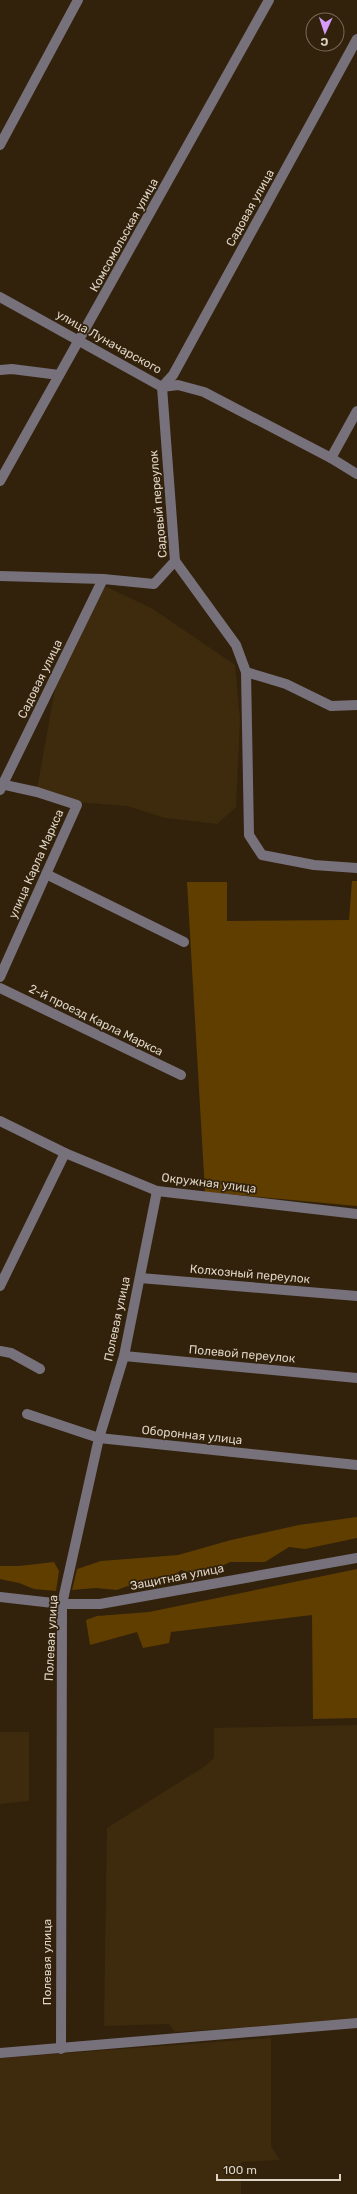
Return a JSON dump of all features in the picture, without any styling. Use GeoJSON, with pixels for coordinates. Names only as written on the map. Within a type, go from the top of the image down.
{"type":"FeatureCollection","features":[{"type":"Feature","properties":{"kind":"street"},"geometry":{"type":"LineString","coordinates":[[0,145],[78,0]]}},
{"type":"Feature","properties":{"kind":"street","name":"Комсомольская улица"},"geometry":{"type":"LineString","coordinates":[[0,481],[59,375],[80,341],[269,0]]}},
{"type":"Feature","properties":{"kind":"street","name":"Садовая улица"},"geometry":{"type":"LineString","coordinates":[[162,387],[173,375],[357,39]]}},
{"type":"Feature","properties":{"kind":"street","name":"улица Луначарского"},"geometry":{"type":"LineString","coordinates":[[0,297],[162,387],[178,385],[204,392],[331,458],[357,474]]}},
{"type":"Feature","properties":{"kind":"street"},"geometry":{"type":"LineString","coordinates":[[0,370],[59,375]]}},
{"type":"Feature","properties":{"kind":"street","name":"Садовый переулок"},"geometry":{"type":"LineString","coordinates":[[162,387],[175,561],[236,645],[246,672],[249,835],[262,854],[314,865],[357,868]]}},
{"type":"Feature","properties":{"kind":"street"},"geometry":{"type":"LineString","coordinates":[[331,458],[357,411]]}},
{"type":"Feature","properties":{"kind":"street"},"geometry":{"type":"LineString","coordinates":[[0,576],[103,579],[154,584],[175,561]]}},
{"type":"Feature","properties":{"kind":"street","name":"Садовая улица"},"geometry":{"type":"LineString","coordinates":[[1,786],[103,579]]}},
{"type":"Feature","properties":{"kind":"street"},"geometry":{"type":"LineString","coordinates":[[246,672],[286,684],[331,706],[357,705]]}},
{"type":"Feature","properties":{"kind":"street","name":"улица Карла Маркса"},"geometry":{"type":"LineString","coordinates":[[0,977],[77,805],[37,792],[1,786]]}},
{"type":"Feature","properties":{"kind":"street"},"geometry":{"type":"LineString","coordinates":[[46,874],[184,942]]}},
{"type":"Feature","properties":{"kind":"street","name":"2-й проезд Карла Маркса"},"geometry":{"type":"LineString","coordinates":[[0,988],[181,1075]]}},
{"type":"Feature","properties":{"kind":"street","name":"Окружная улица"},"geometry":{"type":"LineString","coordinates":[[0,1121],[65,1153],[157,1191],[357,1214]]}},
{"type":"Feature","properties":{"kind":"street"},"geometry":{"type":"LineString","coordinates":[[0,1286],[65,1153]]}},
{"type":"Feature","properties":{"kind":"street","name":"Полевая улица"},"geometry":{"type":"LineString","coordinates":[[61,2048],[62,1604],[99,1438],[124,1356],[157,1191]]}},
{"type":"Feature","properties":{"kind":"street","name":"Колхозный переулок"},"geometry":{"type":"LineString","coordinates":[[140,1278],[357,1296]]}},
{"type":"Feature","properties":{"kind":"street"},"geometry":{"type":"LineString","coordinates":[[0,1351],[11,1353],[40,1368]]}},
{"type":"Feature","properties":{"kind":"street","name":"Полевой переулок"},"geometry":{"type":"LineString","coordinates":[[124,1356],[357,1378]]}},
{"type":"Feature","properties":{"kind":"street","name":"Оборонная улица"},"geometry":{"type":"LineString","coordinates":[[28,1414],[99,1438],[357,1465]]}},
{"type":"Feature","properties":{"kind":"street","name":"Защитная улица"},"geometry":{"type":"LineString","coordinates":[[0,1597],[62,1604],[100,1604],[357,1558]]}},
{"type":"Feature","properties":{"kind":"street"},"geometry":{"type":"LineString","coordinates":[[0,2053],[357,2023]]}},
{"type":"Feature","properties":{"kind":"shaded area"},"geometry":{"type":"Polygon","coordinates":[[[105,586],[153,609],[235,665],[240,720],[236,807],[217,824],[165,818],[127,806],[77,802],[37,789],[56,684],[105,586]]]}},
{"type":"Feature","properties":{"kind":"shaded area"},"geometry":{"type":"Polygon","coordinates":[[[352,881],[357,881],[357,1206],[205,1192],[187,882],[227,882],[227,921],[349,920],[352,881]]]}},
{"type":"Feature","properties":{"kind":"shaded area"},"geometry":{"type":"Polygon","coordinates":[[[357,1517],[357,1538],[305,1549],[289,1547],[265,1562],[230,1562],[201,1576],[181,1570],[162,1585],[136,1583],[117,1590],[96,1588],[72,1590],[77,1569],[101,1561],[178,1555],[231,1540],[299,1525],[357,1517]]]}},
{"type":"Feature","properties":{"kind":"shaded area"},"geometry":{"type":"Polygon","coordinates":[[[54,1562],[59,1571],[56,1591],[34,1589],[19,1583],[0,1579],[0,1566],[19,1566],[54,1562]]]}},
{"type":"Feature","properties":{"kind":"shaded area"},"geometry":{"type":"Polygon","coordinates":[[[357,1569],[357,1718],[313,1719],[312,1615],[171,1632],[169,1643],[143,1648],[137,1632],[90,1645],[86,1620],[97,1616],[149,1612],[357,1569]]]}},
{"type":"Feature","properties":{"kind":"shaded area"},"geometry":{"type":"Polygon","coordinates":[[[357,1725],[357,2019],[175,2032],[169,2024],[104,2026],[107,1828],[205,1766],[214,1758],[214,1728],[357,1725]]]}},
{"type":"Feature","properties":{"kind":"shaded area"},"geometry":{"type":"Polygon","coordinates":[[[0,1732],[29,1732],[29,1801],[0,1804],[0,1732]]]}},
{"type":"Feature","properties":{"kind":"shaded area"},"geometry":{"type":"Polygon","coordinates":[[[271,2038],[271,2146],[280,2160],[241,2162],[241,2194],[0,2194],[0,2058],[271,2038]]]}}]}
